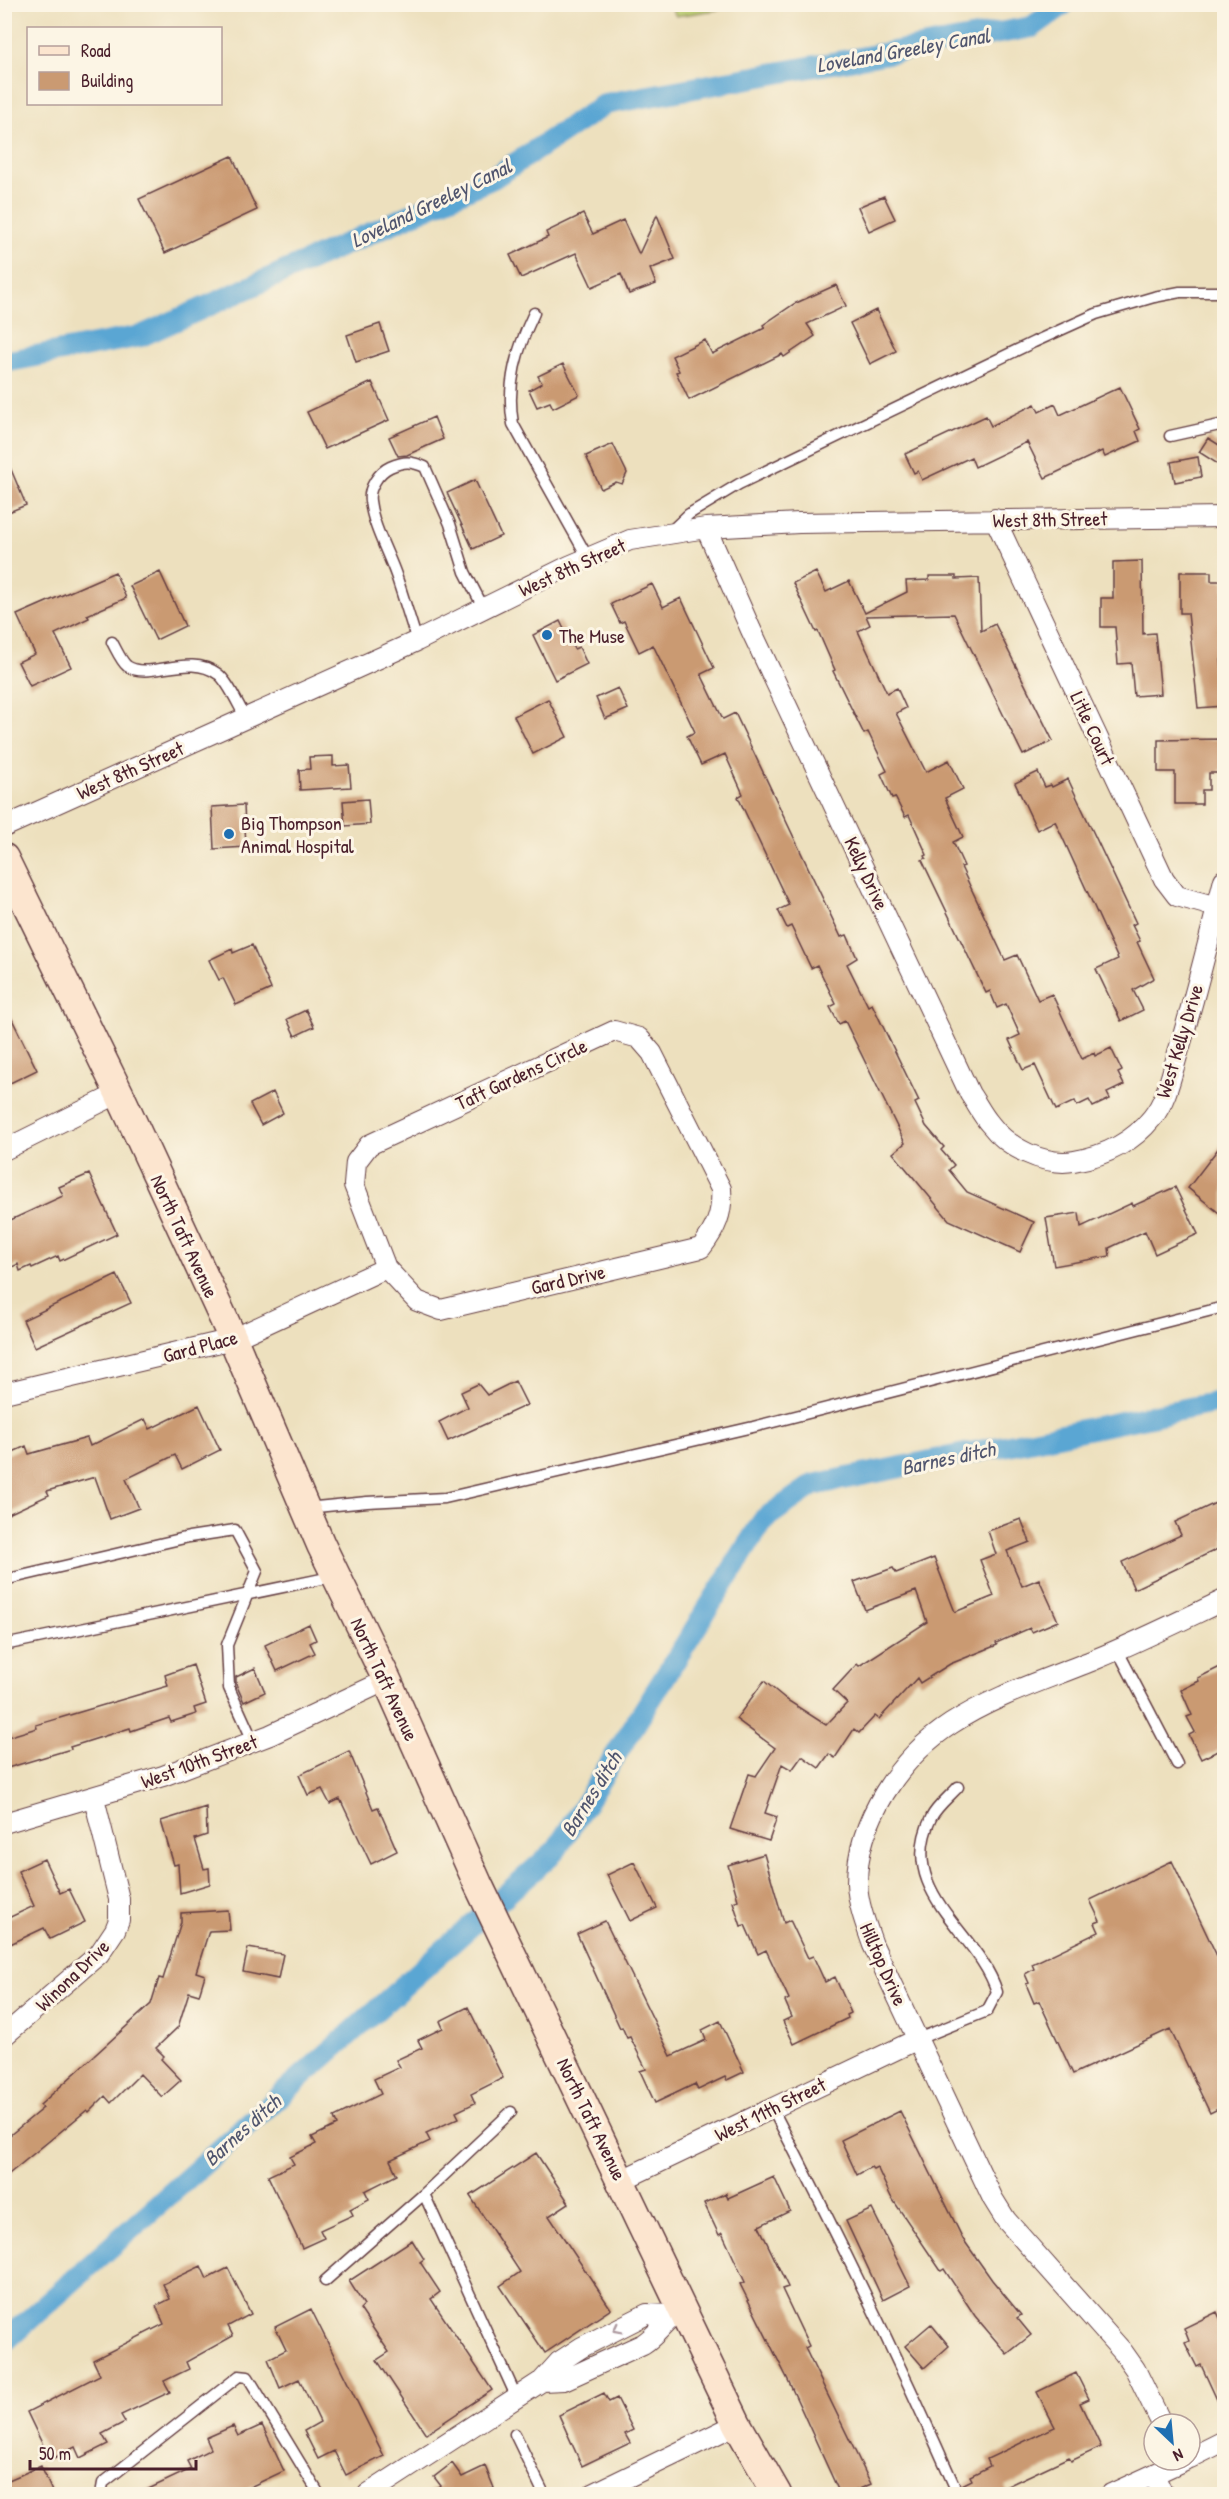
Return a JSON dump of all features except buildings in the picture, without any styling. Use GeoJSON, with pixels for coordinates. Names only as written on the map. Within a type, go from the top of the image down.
{"type":"FeatureCollection","features":[{"type":"Feature","properties":{"kind":"main road","name":"North Taft Avenue"},"geometry":{"type":"LineString","coordinates":[[4,858],[118,1093],[233,1339],[305,1508],[387,1680],[478,1884],[622,2180],[677,2312],[777,2494]]}},
{"type":"Feature","properties":{"kind":"street","name":"West 8th Street"},"geometry":{"type":"LineString","coordinates":[[4,827],[417,641],[630,540],[706,528],[799,523],[1224,517]]}},
{"type":"Feature","properties":{"kind":"street","name":"Litle Court"},"geometry":{"type":"LineString","coordinates":[[995,519],[1164,879],[1177,896],[1217,907]]}},
{"type":"Feature","properties":{"kind":"street","name":"Kelly Drive"},"geometry":{"type":"LineString","coordinates":[[706,528],[751,630],[970,1094],[990,1125],[1012,1145],[1053,1161],[1079,1160]]}},
{"type":"Feature","properties":{"kind":"street","name":"West Kelly Drive"},"geometry":{"type":"LineString","coordinates":[[1079,1160],[1095,1156],[1122,1144],[1142,1129],[1161,1104],[1184,1035],[1224,880]]}},
{"type":"Feature","properties":{"kind":"street","name":"Taft Gardens Circle"},"geometry":{"type":"LineString","coordinates":[[386,1268],[354,1185],[356,1162],[369,1145],[614,1031],[639,1038],[651,1053],[721,1189]]}},
{"type":"Feature","properties":{"kind":"street"},"geometry":{"type":"LineString","coordinates":[[4,1150],[118,1093]]}},
{"type":"Feature","properties":{"kind":"street","name":"Gard Drive"},"geometry":{"type":"LineString","coordinates":[[386,1268],[417,1300],[441,1310],[701,1248],[715,1230],[723,1206],[721,1189]]}},
{"type":"Feature","properties":{"kind":"street","name":"Gard Place"},"geometry":{"type":"LineString","coordinates":[[4,1393],[233,1339],[386,1268]]}},
{"type":"Feature","properties":{"kind":"street","name":"Hilltop Drive"},"geometry":{"type":"LineString","coordinates":[[1156,2412],[1135,2368],[1123,2352],[1006,2220],[975,2164],[873,1945],[861,1911],[857,1884],[860,1859],[868,1828],[880,1799],[902,1770],[934,1737],[982,1706],[1118,1651],[1224,1600]]}},
{"type":"Feature","properties":{"kind":"street","name":"West 10th Street"},"geometry":{"type":"LineString","coordinates":[[4,1823],[163,1776],[253,1741],[387,1680]]}},
{"type":"Feature","properties":{"kind":"street","name":"Winona Drive"},"geometry":{"type":"LineString","coordinates":[[4,2036],[99,1954],[119,1920],[119,1899],[94,1798]]}},
{"type":"Feature","properties":{"kind":"street","name":"West 11th Street"},"geometry":{"type":"LineString","coordinates":[[622,2180],[918,2039]]}},
{"type":"Feature","properties":{"kind":"street"},"geometry":{"type":"LineString","coordinates":[[368,2494],[542,2380],[559,2362],[582,2347],[647,2314],[677,2312]]}},
{"type":"Feature","properties":{"kind":"street"},"geometry":{"type":"LineString","coordinates":[[593,2494],[737,2424]]}},
{"type":"Feature","properties":{"kind":"street"},"geometry":{"type":"LineString","coordinates":[[1202,2451],[1224,2441]]}},
{"type":"Feature","properties":{"kind":"street"},"geometry":{"type":"LineString","coordinates":[[1111,2494],[1160,2472]]}},
{"type":"Feature","properties":{"kind":"street"},"geometry":{"type":"LineString","coordinates":[[1154,2475],[1163,2494]]}},
{"type":"Feature","properties":{"kind":"lane"},"geometry":{"type":"LineString","coordinates":[[668,534],[689,514],[739,484],[1096,314],[1180,292],[1224,292]]}},
{"type":"Feature","properties":{"kind":"lane"},"geometry":{"type":"LineString","coordinates":[[534,313],[520,343],[512,377],[510,405],[513,424],[588,558]]}},
{"type":"Feature","properties":{"kind":"lane"},"geometry":{"type":"LineString","coordinates":[[1170,436],[1224,424]]}},
{"type":"Feature","properties":{"kind":"lane"},"geometry":{"type":"LineString","coordinates":[[417,641],[396,574],[376,525],[369,498],[373,483],[386,468],[412,461],[425,467],[450,524],[465,572],[484,609]]}},
{"type":"Feature","properties":{"kind":"lane"},"geometry":{"type":"LineString","coordinates":[[112,642],[126,665],[139,670],[178,665],[202,666],[220,675],[246,718]]}},
{"type":"Feature","properties":{"kind":"lane"},"geometry":{"type":"LineString","coordinates":[[305,1508],[445,1498],[753,1426],[1224,1307]]}},
{"type":"Feature","properties":{"kind":"lane"},"geometry":{"type":"LineString","coordinates":[[4,1580],[189,1537],[235,1530],[257,1571],[227,1645],[229,1688],[253,1741]]}},
{"type":"Feature","properties":{"kind":"lane"},"geometry":{"type":"LineString","coordinates":[[4,1645],[336,1576]]}},
{"type":"Feature","properties":{"kind":"lane"},"geometry":{"type":"LineString","coordinates":[[1118,1651],[1176,1764]]}},
{"type":"Feature","properties":{"kind":"lane"},"geometry":{"type":"LineString","coordinates":[[918,2039],[987,2011],[997,1992],[991,1973],[937,1904],[926,1880],[922,1849],[931,1817],[958,1787]]}},
{"type":"Feature","properties":{"kind":"lane"},"geometry":{"type":"LineString","coordinates":[[772,2108],[864,2289],[958,2494]]}},
{"type":"Feature","properties":{"kind":"lane"},"geometry":{"type":"LineString","coordinates":[[325,2281],[424,2194],[511,2112]]}},
{"type":"Feature","properties":{"kind":"lane"},"geometry":{"type":"LineString","coordinates":[[424,2194],[516,2396]]}},
{"type":"Feature","properties":{"kind":"lane"},"geometry":{"type":"LineString","coordinates":[[101,2494],[103,2483],[239,2376],[248,2377],[311,2485],[319,2494]]}},
{"type":"Feature","properties":{"kind":"lane"},"geometry":{"type":"LineString","coordinates":[[515,2433],[544,2494]]}},
{"type":"Feature","properties":{"kind":"green space"},"geometry":{"type":"Polygon","coordinates":[[[670,5],[749,5],[676,16],[670,5]]]}},
{"type":"Feature","properties":{"kind":"waterway","name":"Loveland Greeley Canal"},"geometry":{"type":"LineString","coordinates":[[4,362],[141,336],[493,178],[605,104],[1032,27],[1064,4]]}},
{"type":"Feature","properties":{"kind":"waterway","name":"Barnes ditch"},"geometry":{"type":"LineString","coordinates":[[4,2342],[556,1850],[764,1519],[813,1485],[1224,1401]]}},
{"type":"Feature","properties":{"kind":"place","name":"The Muse"},"geometry":{"type":"Point","coordinates":[547,635]}},
{"type":"Feature","properties":{"kind":"place","name":"Big Thompson Animal Hospital"},"geometry":{"type":"Point","coordinates":[229,834]}}]}
